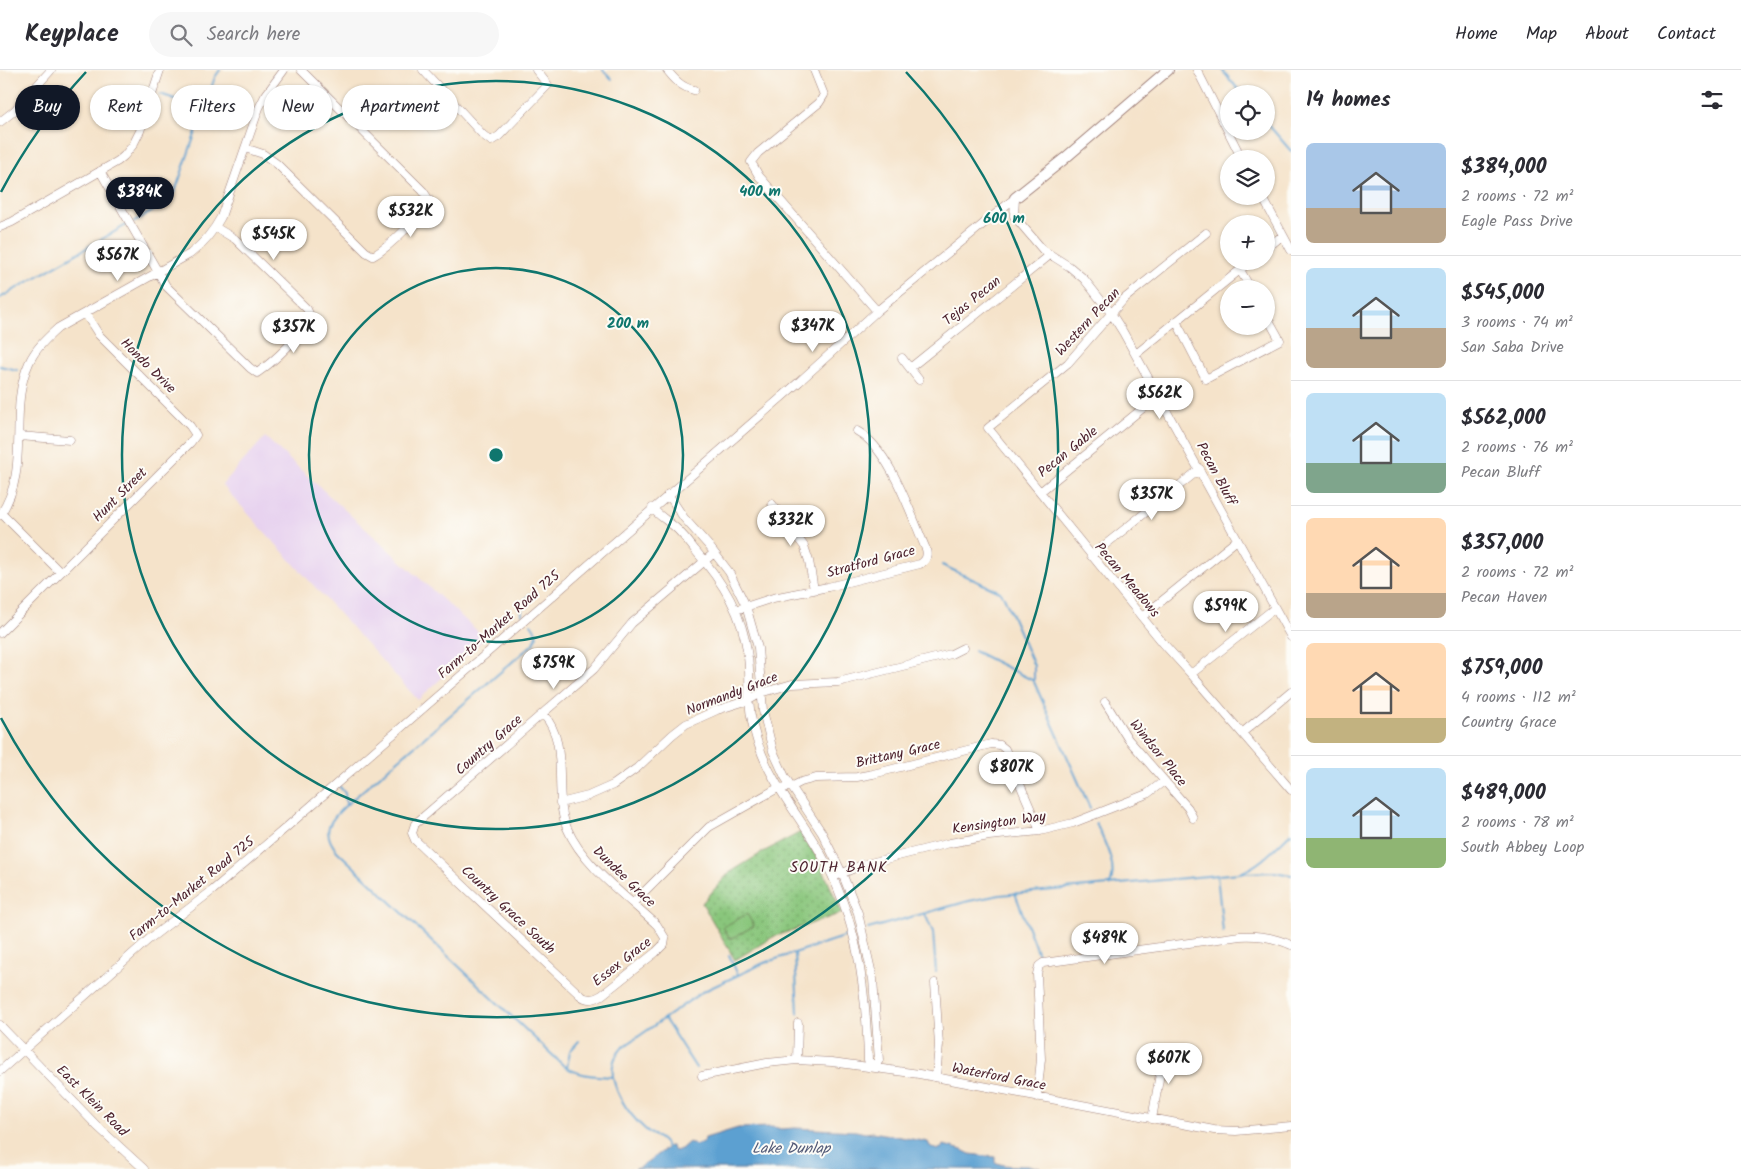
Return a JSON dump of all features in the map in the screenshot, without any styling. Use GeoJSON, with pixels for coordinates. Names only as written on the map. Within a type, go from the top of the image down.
{"type":"FeatureCollection","features":[{"type":"Feature","properties":{"kind":"main road"},"geometry":{"type":"LineString","coordinates":[[1015,198],[1064,159],[1168,70]]}},
{"type":"Feature","properties":{"kind":"street"},"geometry":{"type":"LineString","coordinates":[[0,122],[14,111],[51,70]]}},
{"type":"Feature","properties":{"kind":"street"},"geometry":{"type":"LineString","coordinates":[[0,227],[118,161],[133,145],[160,70]]}},
{"type":"Feature","properties":{"kind":"street"},"geometry":{"type":"LineString","coordinates":[[60,572],[1,514],[12,492],[17,469],[21,392],[29,363],[43,342],[58,328],[197,249],[221,217],[262,102],[284,70]]}},
{"type":"Feature","properties":{"kind":"street"},"geometry":{"type":"LineString","coordinates":[[245,148],[263,154],[277,164],[366,252],[373,256],[382,251],[423,209],[429,200],[424,191],[301,70]]}},
{"type":"Feature","properties":{"kind":"street"},"geometry":{"type":"LineString","coordinates":[[423,70],[483,135],[491,141],[499,136],[548,85],[536,70]]}},
{"type":"Feature","properties":{"kind":"street"},"geometry":{"type":"LineString","coordinates":[[667,70],[677,83],[684,88],[694,90]]}},
{"type":"Feature","properties":{"kind":"street"},"geometry":{"type":"LineString","coordinates":[[814,70],[824,95],[818,103],[758,153],[751,162],[759,176],[877,311]]}},
{"type":"Feature","properties":{"kind":"street"},"geometry":{"type":"LineString","coordinates":[[1197,70],[1237,150]]}},
{"type":"Feature","properties":{"kind":"street"},"geometry":{"type":"LineString","coordinates":[[100,172],[157,273],[170,292],[257,373],[306,327],[312,318],[306,309],[235,239],[215,227]]}},
{"type":"Feature","properties":{"kind":"street"},"geometry":{"type":"LineString","coordinates":[[998,213],[1014,216],[1015,198]]}},
{"type":"Feature","properties":{"kind":"street","name":"Farm-to-Market Road 725"},"geometry":{"type":"LineString","coordinates":[[0,1071],[148,940],[214,890],[799,382],[877,311],[1015,198]]}},
{"type":"Feature","properties":{"kind":"street"},"geometry":{"type":"LineString","coordinates":[[1267,205],[1291,250]]}},
{"type":"Feature","properties":{"kind":"street","name":"Pecan Bluff"},"geometry":{"type":"LineString","coordinates":[[1014,216],[1043,250],[1070,267],[1084,279],[1111,313],[1159,395],[1291,637]]}},
{"type":"Feature","properties":{"kind":"street","name":"Western Pecan"},"geometry":{"type":"LineString","coordinates":[[988,428],[1068,363],[1111,313],[1137,288],[1206,233]]}},
{"type":"Feature","properties":{"kind":"street"},"geometry":{"type":"LineString","coordinates":[[1275,242],[1283,235]]}},
{"type":"Feature","properties":{"kind":"street","name":"Tejas Pecan"},"geometry":{"type":"LineString","coordinates":[[910,368],[1050,255]]}},
{"type":"Feature","properties":{"kind":"street"},"geometry":{"type":"LineString","coordinates":[[1136,354],[1240,270],[1246,280]]}},
{"type":"Feature","properties":{"kind":"street","name":"Hondo Drive"},"geometry":{"type":"LineString","coordinates":[[85,313],[99,336],[190,426],[196,435]]}},
{"type":"Feature","properties":{"kind":"street"},"geometry":{"type":"LineString","coordinates":[[1176,321],[1206,379],[1280,340],[1275,331]]}},
{"type":"Feature","properties":{"kind":"street"},"geometry":{"type":"LineString","coordinates":[[902,358],[919,380]]}},
{"type":"Feature","properties":{"kind":"street","name":"Pecan Gable"},"geometry":{"type":"LineString","coordinates":[[1040,492],[1159,395]]}},
{"type":"Feature","properties":{"kind":"street","name":"Pecan Meadows"},"geometry":{"type":"LineString","coordinates":[[988,428],[1090,556],[1291,790]]}},
{"type":"Feature","properties":{"kind":"street","name":"Stratford Grace"},"geometry":{"type":"LineString","coordinates":[[736,610],[773,598],[920,564],[926,558],[926,549],[889,466],[873,443],[857,431]]}},
{"type":"Feature","properties":{"kind":"street","name":"Hunt Street"},"geometry":{"type":"LineString","coordinates":[[0,633],[196,435]]}},
{"type":"Feature","properties":{"kind":"street"},"geometry":{"type":"LineString","coordinates":[[19,436],[70,440]]}},
{"type":"Feature","properties":{"kind":"street"},"geometry":{"type":"LineString","coordinates":[[1090,556],[1200,469]]}},
{"type":"Feature","properties":{"kind":"street"},"geometry":{"type":"LineString","coordinates":[[652,508],[674,527],[705,561],[724,587],[736,610],[747,648],[750,700],[755,733],[761,752],[778,788],[809,833],[833,877],[846,908],[861,968],[866,1003],[868,1060],[875,1067],[879,1060],[875,999],[870,961],[858,913],[842,873],[822,833],[791,787],[770,742],[761,693],[758,648],[746,606],[734,581],[714,553],[684,518],[668,494]]}},
{"type":"Feature","properties":{"kind":"street"},"geometry":{"type":"LineString","coordinates":[[772,504],[804,546],[809,561],[814,590]]}},
{"type":"Feature","properties":{"kind":"street"},"geometry":{"type":"LineString","coordinates":[[674,527],[684,518]]}},
{"type":"Feature","properties":{"kind":"street"},"geometry":{"type":"LineString","coordinates":[[1142,617],[1237,540]]}},
{"type":"Feature","properties":{"kind":"street","name":"Country Grace"},"geometry":{"type":"LineString","coordinates":[[412,834],[415,824],[600,664],[632,623],[714,553]]}},
{"type":"Feature","properties":{"kind":"street"},"geometry":{"type":"LineString","coordinates":[[1191,674],[1275,608]]}},
{"type":"Feature","properties":{"kind":"street","name":"Normandy Grace"},"geometry":{"type":"LineString","coordinates":[[560,803],[588,796],[613,785],[638,768],[686,724],[708,714],[750,700],[761,693],[792,684],[838,682],[951,654],[963,648]]}},
{"type":"Feature","properties":{"kind":"street"},"geometry":{"type":"LineString","coordinates":[[1242,732],[1291,692]]}},
{"type":"Feature","properties":{"kind":"street","name":"Windsor Place"},"geometry":{"type":"LineString","coordinates":[[1105,702],[1128,739],[1188,808],[1193,818]]}},
{"type":"Feature","properties":{"kind":"street","name":"Dundee Grace"},"geometry":{"type":"LineString","coordinates":[[543,714],[554,727],[560,803],[566,826],[580,851],[594,867],[657,925],[665,941]]}},
{"type":"Feature","properties":{"kind":"street","name":"Brittany Grace"},"geometry":{"type":"LineString","coordinates":[[633,903],[709,827],[778,788],[791,787],[808,779],[865,776],[991,744],[1000,745],[1005,749],[1040,831]]}},
{"type":"Feature","properties":{"kind":"street","name":"Kensington Way"},"geometry":{"type":"LineString","coordinates":[[833,877],[862,865],[957,842],[983,837],[1040,831],[1082,820],[1153,791],[1164,781]]}},
{"type":"Feature","properties":{"kind":"street","name":"Country Grace South"},"geometry":{"type":"LineString","coordinates":[[412,834],[415,840],[580,995],[592,1000]]}},
{"type":"Feature","properties":{"kind":"street"},"geometry":{"type":"LineString","coordinates":[[1037,1097],[1041,1059],[1037,974],[1039,966],[1043,963],[1240,936],[1264,936],[1291,944]]}},
{"type":"Feature","properties":{"kind":"street","name":"Essex Grace"},"geometry":{"type":"LineString","coordinates":[[592,1000],[602,995],[656,952],[665,941]]}},
{"type":"Feature","properties":{"kind":"street"},"geometry":{"type":"LineString","coordinates":[[935,983],[939,1045],[936,1077]]}},
{"type":"Feature","properties":{"kind":"street"},"geometry":{"type":"LineString","coordinates":[[797,1060],[798,1023]]}},
{"type":"Feature","properties":{"kind":"street","name":"East Klein Road"},"geometry":{"type":"LineString","coordinates":[[0,1026],[97,1126],[144,1169]]}},
{"type":"Feature","properties":{"kind":"street"},"geometry":{"type":"LineString","coordinates":[[1152,1119],[1161,1068],[1158,1053]]}},
{"type":"Feature","properties":{"kind":"street","name":"Waterford Grace"},"geometry":{"type":"LineString","coordinates":[[702,1076],[740,1067],[797,1060],[832,1062],[936,1077],[1152,1119],[1226,1130],[1291,1126]]}},
{"type":"Feature","properties":{"kind":"shaded area"},"geometry":{"type":"Polygon","coordinates":[[[265,437],[485,638],[418,700],[222,485],[265,437]]]}},
{"type":"Feature","properties":{"kind":"green space"},"geometry":{"type":"Polygon","coordinates":[[[801,832],[819,861],[842,913],[773,937],[735,960],[702,903],[729,873],[801,832]]]}},
{"type":"Feature","properties":{"kind":"green space"},"geometry":{"type":"Polygon","coordinates":[[[747,914],[754,926],[730,939],[723,927],[747,914]]]}},
{"type":"Feature","properties":{"kind":"water","name":"Lake Dunlap"},"geometry":{"type":"Polygon","coordinates":[[[774,1127],[781,1129],[873,1132],[928,1142],[930,1146],[937,1150],[944,1145],[970,1154],[995,1157],[995,1162],[1000,1164],[1040,1168],[635,1169],[669,1146],[674,1151],[681,1149],[689,1142],[696,1145],[704,1141],[705,1138],[738,1128],[774,1127]]]}},
{"type":"Feature","properties":{"kind":"waterway"},"geometry":{"type":"LineString","coordinates":[[133,222],[163,205],[176,189],[215,77],[220,70]]}},
{"type":"Feature","properties":{"kind":"waterway"},"geometry":{"type":"LineString","coordinates":[[603,70],[612,79]]}},
{"type":"Feature","properties":{"kind":"waterway"},"geometry":{"type":"LineString","coordinates":[[1222,70],[1234,85]]}},
{"type":"Feature","properties":{"kind":"waterway"},"geometry":{"type":"LineString","coordinates":[[161,94],[171,98]]}},
{"type":"Feature","properties":{"kind":"waterway"},"geometry":{"type":"LineString","coordinates":[[1275,132],[1291,151]]}},
{"type":"Feature","properties":{"kind":"waterway"},"geometry":{"type":"LineString","coordinates":[[0,298],[128,224]]}},
{"type":"Feature","properties":{"kind":"waterway"},"geometry":{"type":"LineString","coordinates":[[0,366],[17,370]]}},
{"type":"Feature","properties":{"kind":"waterway"},"geometry":{"type":"LineString","coordinates":[[942,565],[1000,592],[1004,597],[1034,666],[1034,682],[1090,808]]}},
{"type":"Feature","properties":{"kind":"waterway"},"geometry":{"type":"LineString","coordinates":[[522,614],[521,605],[530,594]]}},
{"type":"Feature","properties":{"kind":"waterway"},"geometry":{"type":"LineString","coordinates":[[531,624],[536,634],[533,644],[346,805],[335,816],[328,832],[332,844],[337,851],[564,1066],[581,1074],[613,1077]]}},
{"type":"Feature","properties":{"kind":"waterway"},"geometry":{"type":"LineString","coordinates":[[974,651],[1034,681]]}},
{"type":"Feature","properties":{"kind":"waterway"},"geometry":{"type":"LineString","coordinates":[[339,786],[345,793],[346,804]]}},
{"type":"Feature","properties":{"kind":"waterway"},"geometry":{"type":"LineString","coordinates":[[1096,823],[1112,863],[1112,879],[1109,886]]}},
{"type":"Feature","properties":{"kind":"waterway"},"geometry":{"type":"LineString","coordinates":[[868,929],[969,901],[1000,895],[1240,873],[1261,861],[1291,833]]}},
{"type":"Feature","properties":{"kind":"waterway"},"geometry":{"type":"LineString","coordinates":[[1244,873],[1275,872],[1291,875]]}},
{"type":"Feature","properties":{"kind":"waterway"},"geometry":{"type":"LineString","coordinates":[[1217,875],[1223,932]]}},
{"type":"Feature","properties":{"kind":"waterway"},"geometry":{"type":"LineString","coordinates":[[1015,893],[1039,957]]}},
{"type":"Feature","properties":{"kind":"waterway"},"geometry":{"type":"LineString","coordinates":[[925,914],[933,932],[936,972]]}},
{"type":"Feature","properties":{"kind":"waterway"},"geometry":{"type":"LineString","coordinates":[[668,1149],[666,1145],[638,1123],[620,1098],[616,1089],[613,1070],[615,1057],[622,1048],[702,992],[764,963],[846,936]]}},
{"type":"Feature","properties":{"kind":"waterway"},"geometry":{"type":"LineString","coordinates":[[795,953],[798,1013]]}},
{"type":"Feature","properties":{"kind":"waterway"},"geometry":{"type":"LineString","coordinates":[[729,955],[738,975]]}},
{"type":"Feature","properties":{"kind":"waterway"},"geometry":{"type":"LineString","coordinates":[[664,1018],[696,1068]]}},
{"type":"Feature","properties":{"kind":"waterway"},"geometry":{"type":"LineString","coordinates":[[567,1067],[570,1051],[579,1041]]}},
{"type":"Feature","properties":{"kind":"district","name":"SOUTH BANK"},"geometry":{"type":"Point","coordinates":[839,868]}}]}
